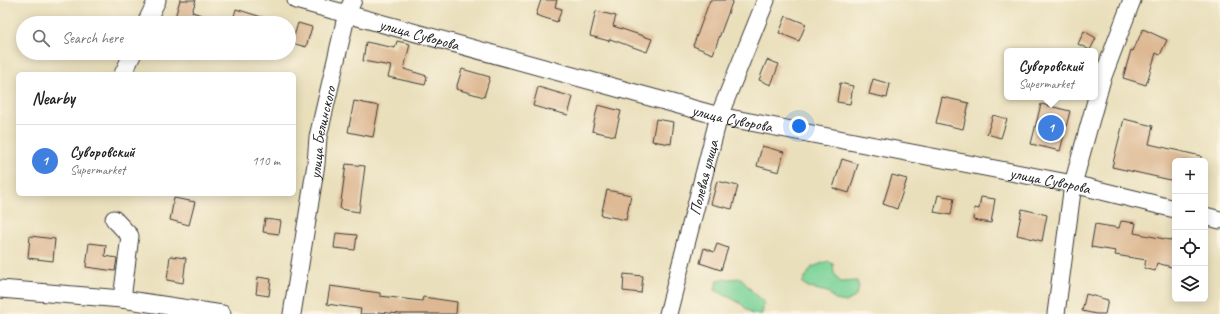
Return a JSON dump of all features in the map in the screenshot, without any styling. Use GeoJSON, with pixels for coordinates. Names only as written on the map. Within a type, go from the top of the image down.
{"type":"FeatureCollection","features":[{"type":"Feature","properties":{"kind":"street"},"geometry":{"type":"LineString","coordinates":[[149,16],[156,0]]}},
{"type":"Feature","properties":{"kind":"street","name":"улица Суворова"},"geometry":{"type":"LineString","coordinates":[[296,0],[350,6],[719,116],[1073,184],[1172,208]]}},
{"type":"Feature","properties":{"kind":"street","name":"Полевая улица"},"geometry":{"type":"LineString","coordinates":[[668,314],[719,116],[766,0]]}},
{"type":"Feature","properties":{"kind":"street"},"geometry":{"type":"LineString","coordinates":[[1098,93],[1132,0]]}},
{"type":"Feature","properties":{"kind":"street","name":"улица Белинского"},"geometry":{"type":"LineString","coordinates":[[292,314],[316,164],[318,137],[350,6]]}},
{"type":"Feature","properties":{"kind":"street"},"geometry":{"type":"LineString","coordinates":[[124,72],[130,60]]}},
{"type":"Feature","properties":{"kind":"street"},"geometry":{"type":"LineString","coordinates":[[1056,314],[1073,184],[1096,100]]}},
{"type":"Feature","properties":{"kind":"street"},"geometry":{"type":"LineString","coordinates":[[1208,217],[1220,220]]}},
{"type":"Feature","properties":{"kind":"street"},"geometry":{"type":"LineString","coordinates":[[114,219],[130,236],[122,299]]}},
{"type":"Feature","properties":{"kind":"street"},"geometry":{"type":"LineString","coordinates":[[0,289],[122,299],[222,314]]}},
{"type":"Feature","properties":{"kind":"green space"},"geometry":{"type":"Polygon","coordinates":[[[828,261],[833,264],[834,273],[840,282],[857,281],[859,287],[855,297],[846,302],[835,300],[828,292],[810,288],[802,283],[812,267],[828,261]]]}},
{"type":"Feature","properties":{"kind":"green space"},"geometry":{"type":"Polygon","coordinates":[[[741,278],[764,303],[762,314],[752,314],[740,303],[715,290],[717,280],[741,278]]]}},
{"type":"Feature","properties":{"kind":"building"},"geometry":{"type":"Polygon","coordinates":[[[180,0],[196,0],[192,12],[204,16],[175,16],[180,0]]]}},
{"type":"Feature","properties":{"kind":"building"},"geometry":{"type":"Polygon","coordinates":[[[541,0],[557,0],[555,7],[562,9],[557,22],[536,15],[541,0]]]}},
{"type":"Feature","properties":{"kind":"building"},"geometry":{"type":"Polygon","coordinates":[[[710,0],[733,0],[713,54],[693,46],[710,0]]]}},
{"type":"Feature","properties":{"kind":"building"},"geometry":{"type":"Polygon","coordinates":[[[236,9],[258,16],[234,16],[236,9]]]}},
{"type":"Feature","properties":{"kind":"building"},"geometry":{"type":"Polygon","coordinates":[[[596,11],[616,16],[613,26],[652,39],[647,52],[610,39],[609,41],[590,36],[596,11]]]}},
{"type":"Feature","properties":{"kind":"building"},"geometry":{"type":"Polygon","coordinates":[[[786,16],[806,24],[799,41],[779,33],[786,16]]]}},
{"type":"Feature","properties":{"kind":"building"},"geometry":{"type":"Polygon","coordinates":[[[298,23],[312,27],[306,47],[296,44],[296,30],[298,23]]]}},
{"type":"Feature","properties":{"kind":"building"},"geometry":{"type":"Polygon","coordinates":[[[1143,29],[1167,40],[1160,55],[1156,53],[1146,85],[1123,78],[1131,50],[1133,51],[1143,29]]]}},
{"type":"Feature","properties":{"kind":"building"},"geometry":{"type":"Polygon","coordinates":[[[1084,31],[1096,38],[1091,48],[1086,48],[1078,44],[1084,31]]]}},
{"type":"Feature","properties":{"kind":"building"},"geometry":{"type":"Polygon","coordinates":[[[397,41],[410,44],[404,69],[427,76],[425,85],[388,77],[391,66],[363,61],[366,42],[395,48],[397,41]]]}},
{"type":"Feature","properties":{"kind":"building"},"geometry":{"type":"Polygon","coordinates":[[[767,60],[779,64],[771,85],[759,80],[767,60]]]}},
{"type":"Feature","properties":{"kind":"building"},"geometry":{"type":"Polygon","coordinates":[[[462,69],[490,77],[484,97],[456,89],[462,69]]]}},
{"type":"Feature","properties":{"kind":"building"},"geometry":{"type":"Polygon","coordinates":[[[873,79],[890,84],[887,98],[869,94],[873,79]]]}},
{"type":"Feature","properties":{"kind":"building"},"geometry":{"type":"Polygon","coordinates":[[[840,83],[853,86],[850,104],[837,102],[840,83]]]}},
{"type":"Feature","properties":{"kind":"building"},"geometry":{"type":"Polygon","coordinates":[[[538,87],[573,97],[568,115],[533,106],[538,87]]]}},
{"type":"Feature","properties":{"kind":"building"},"geometry":{"type":"Polygon","coordinates":[[[942,97],[969,103],[963,129],[936,123],[942,97]]]}},
{"type":"Feature","properties":{"kind":"building"},"geometry":{"type":"Polygon","coordinates":[[[354,101],[379,106],[373,137],[348,132],[354,101]]]}},
{"type":"Feature","properties":{"kind":"building"},"geometry":{"type":"Polygon","coordinates":[[[1041,104],[1070,111],[1060,151],[1031,144],[1041,104]]]}},
{"type":"Feature","properties":{"kind":"building"},"geometry":{"type":"Polygon","coordinates":[[[598,105],[621,111],[615,136],[592,131],[598,105]]]}},
{"type":"Feature","properties":{"kind":"building"},"geometry":{"type":"Polygon","coordinates":[[[993,115],[1007,119],[1001,138],[987,134],[993,115]]]}},
{"type":"Feature","properties":{"kind":"building"},"geometry":{"type":"Polygon","coordinates":[[[656,119],[674,122],[671,144],[652,141],[656,119]]]}},
{"type":"Feature","properties":{"kind":"building"},"geometry":{"type":"Polygon","coordinates":[[[1124,119],[1153,126],[1149,144],[1201,156],[1201,158],[1172,158],[1172,180],[1112,167],[1124,119]]]}},
{"type":"Feature","properties":{"kind":"building"},"geometry":{"type":"Polygon","coordinates":[[[762,146],[784,152],[779,172],[757,166],[762,146]]]}},
{"type":"Feature","properties":{"kind":"building"},"geometry":{"type":"Polygon","coordinates":[[[842,159],[858,164],[849,193],[833,188],[842,159]]]}},
{"type":"Feature","properties":{"kind":"building"},"geometry":{"type":"Polygon","coordinates":[[[346,164],[365,166],[359,212],[340,209],[346,164]]]}},
{"type":"Feature","properties":{"kind":"building"},"geometry":{"type":"Polygon","coordinates":[[[892,175],[907,179],[897,209],[883,204],[892,175]]]}},
{"type":"Feature","properties":{"kind":"building"},"geometry":{"type":"Polygon","coordinates":[[[717,181],[738,186],[732,209],[711,204],[717,181]]]}},
{"type":"Feature","properties":{"kind":"building"},"geometry":{"type":"Polygon","coordinates":[[[607,190],[631,195],[626,220],[601,215],[607,190]]]}},
{"type":"Feature","properties":{"kind":"building"},"geometry":{"type":"Polygon","coordinates":[[[938,195],[954,198],[951,215],[934,212],[938,195]]]}},
{"type":"Feature","properties":{"kind":"building"},"geometry":{"type":"Polygon","coordinates":[[[981,197],[995,199],[991,223],[973,220],[974,208],[979,209],[981,197]]]}},
{"type":"Feature","properties":{"kind":"building"},"geometry":{"type":"Polygon","coordinates":[[[174,198],[195,202],[189,225],[170,220],[174,198]]]}},
{"type":"Feature","properties":{"kind":"building"},"geometry":{"type":"Polygon","coordinates":[[[1022,209],[1047,215],[1042,241],[1017,235],[1022,209]]]}},
{"type":"Feature","properties":{"kind":"building"},"geometry":{"type":"Polygon","coordinates":[[[265,219],[281,221],[279,234],[263,232],[265,219]]]}},
{"type":"Feature","properties":{"kind":"building"},"geometry":{"type":"Polygon","coordinates":[[[1121,221],[1136,223],[1134,233],[1172,240],[1172,267],[1157,263],[1155,271],[1144,268],[1146,260],[1115,255],[1116,251],[1091,247],[1095,224],[1119,228],[1121,221]]]}},
{"type":"Feature","properties":{"kind":"building"},"geometry":{"type":"Polygon","coordinates":[[[336,233],[357,235],[355,250],[334,248],[336,233]]]}},
{"type":"Feature","properties":{"kind":"building"},"geometry":{"type":"Polygon","coordinates":[[[30,236],[55,239],[53,261],[28,258],[30,236]]]}},
{"type":"Feature","properties":{"kind":"building"},"geometry":{"type":"Polygon","coordinates":[[[89,243],[106,245],[105,256],[117,258],[115,271],[86,267],[89,243]]]}},
{"type":"Feature","properties":{"kind":"building"},"geometry":{"type":"Polygon","coordinates":[[[717,244],[728,248],[721,270],[700,263],[704,248],[714,252],[717,244]]]}},
{"type":"Feature","properties":{"kind":"building"},"geometry":{"type":"Polygon","coordinates":[[[170,256],[186,258],[183,283],[167,280],[170,256]]]}},
{"type":"Feature","properties":{"kind":"building"},"geometry":{"type":"Polygon","coordinates":[[[624,274],[643,276],[641,293],[623,291],[624,274]]]}},
{"type":"Feature","properties":{"kind":"building"},"geometry":{"type":"Polygon","coordinates":[[[258,277],[271,279],[269,296],[256,294],[258,277]]]}},
{"type":"Feature","properties":{"kind":"building"},"geometry":{"type":"Polygon","coordinates":[[[330,286],[380,293],[380,296],[422,301],[423,297],[457,302],[456,314],[400,314],[378,312],[378,314],[360,314],[361,309],[327,304],[330,286]]]}},
{"type":"Feature","properties":{"kind":"building"},"geometry":{"type":"Polygon","coordinates":[[[1086,294],[1108,300],[1105,314],[1082,311],[1086,294]]]}},
{"type":"Feature","properties":{"kind":"place","name":"Суворовский"},"geometry":{"type":"Point","coordinates":[1051,128]}}]}
